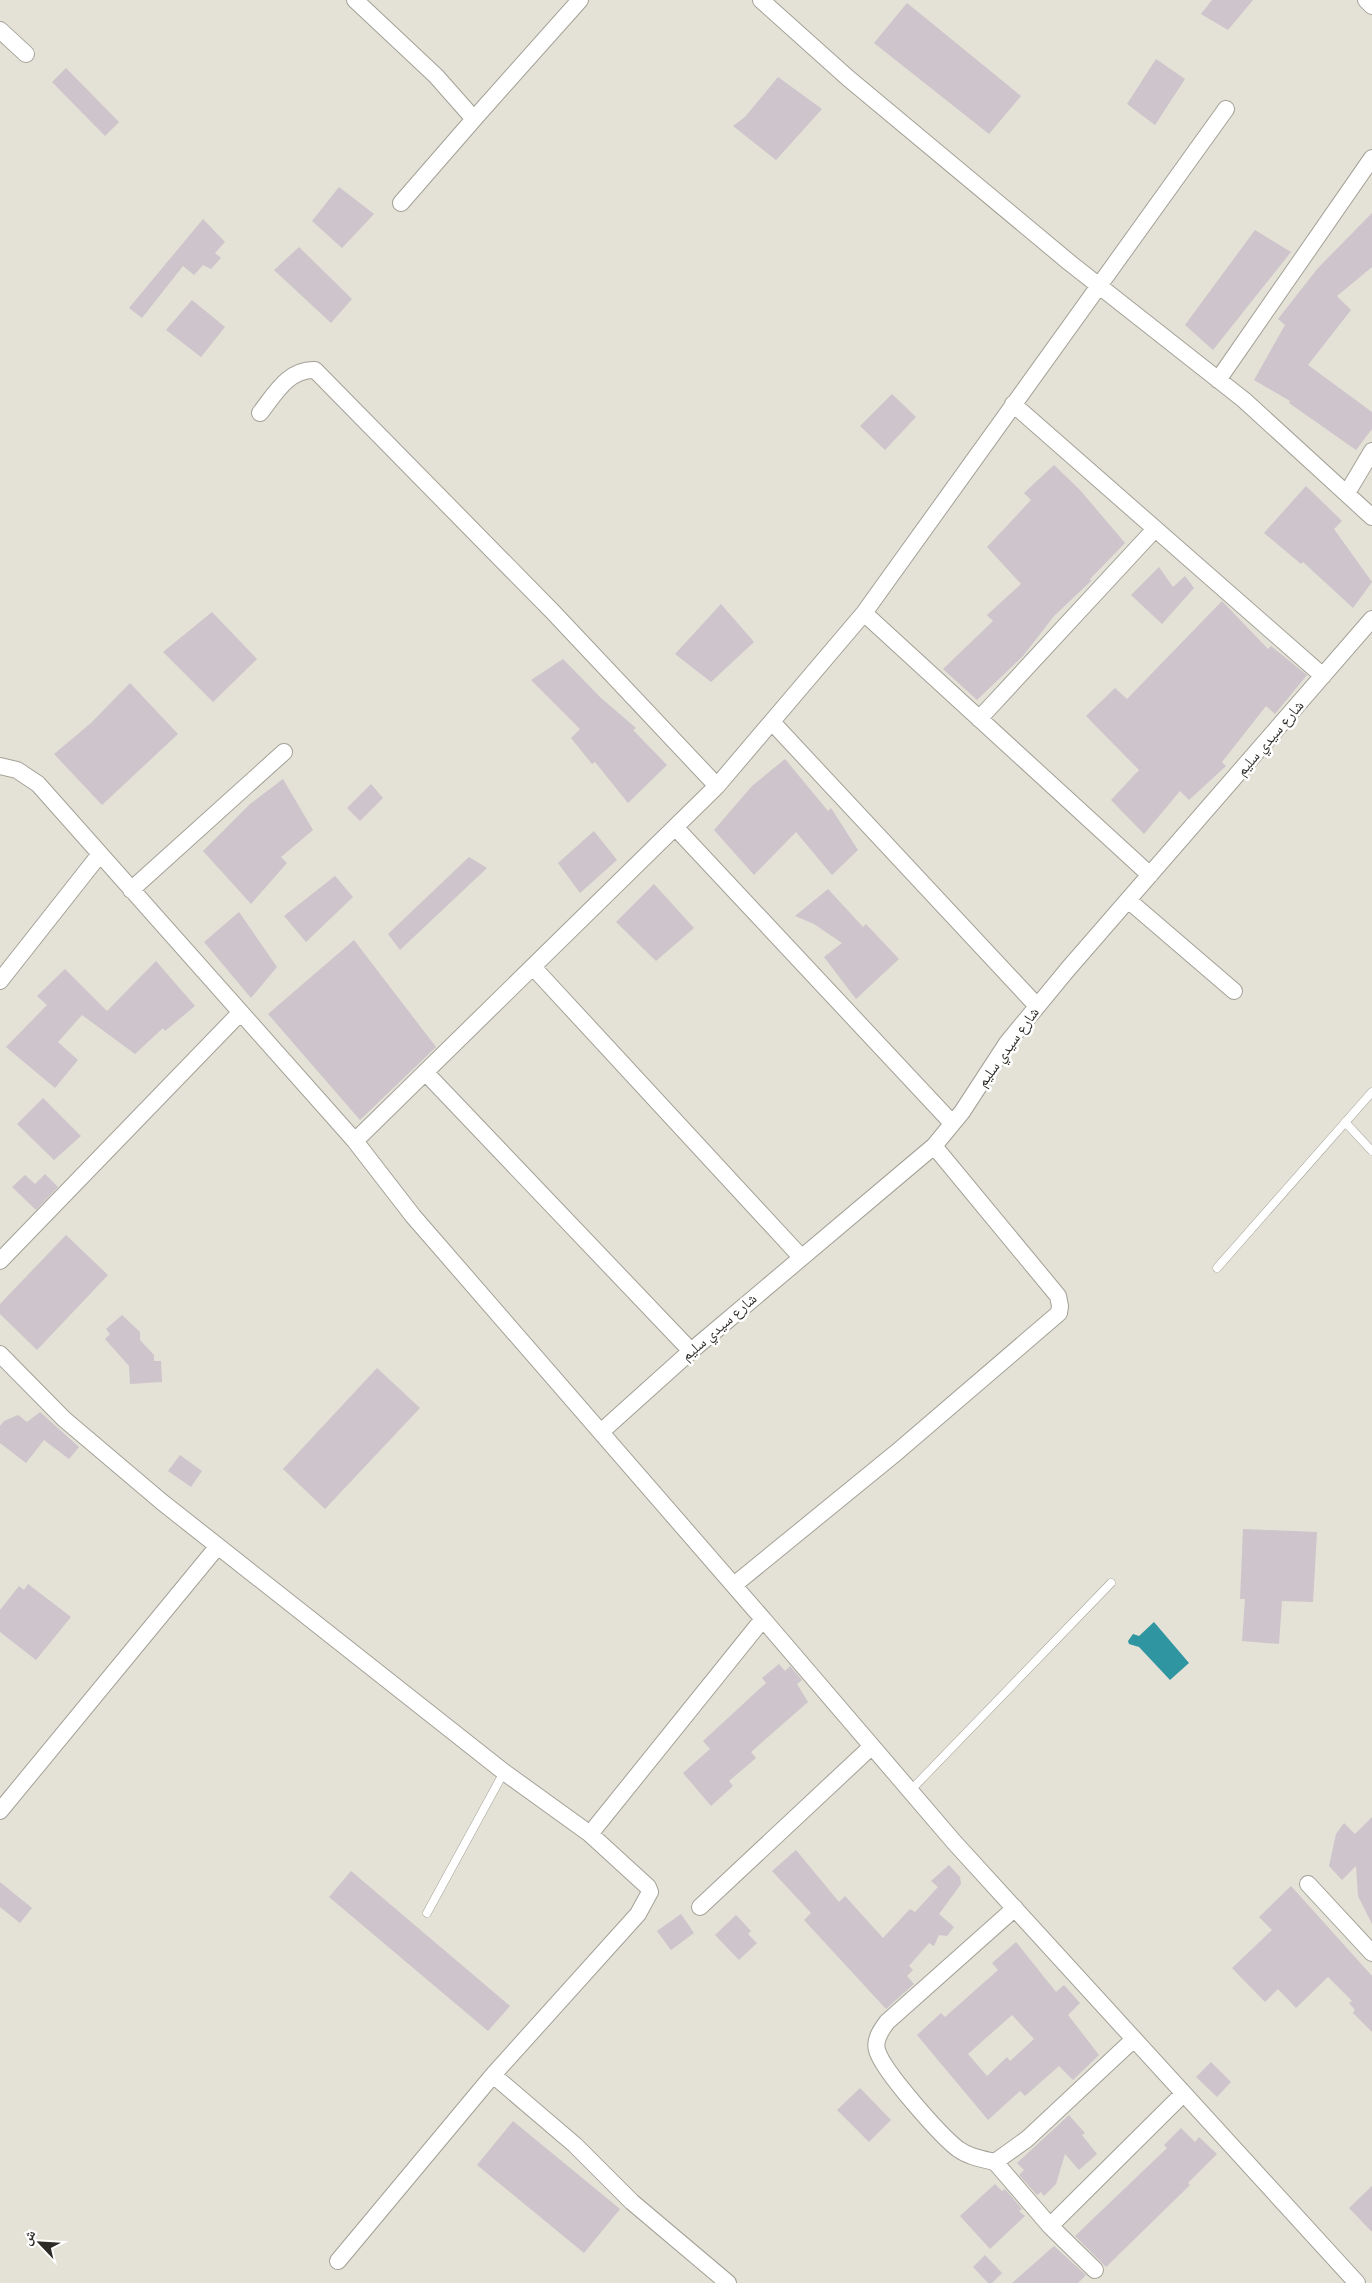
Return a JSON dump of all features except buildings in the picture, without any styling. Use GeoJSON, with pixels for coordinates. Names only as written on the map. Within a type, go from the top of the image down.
{"type":"FeatureCollection","features":[{"type":"Feature","properties":{"kind":"street"},"geometry":{"type":"LineString","coordinates":[[355,0],[436,76],[474,119]]}},
{"type":"Feature","properties":{"kind":"street"},"geometry":{"type":"LineString","coordinates":[[401,203],[580,0]]}},
{"type":"Feature","properties":{"kind":"street"},"geometry":{"type":"LineString","coordinates":[[761,0],[848,78],[1098,285],[1244,400],[1372,517]]}},
{"type":"Feature","properties":{"kind":"street"},"geometry":{"type":"LineString","coordinates":[[1366,0],[1372,6]]}},
{"type":"Feature","properties":{"kind":"street"},"geometry":{"type":"LineString","coordinates":[[0,30],[26,54]]}},
{"type":"Feature","properties":{"kind":"street"},"geometry":{"type":"LineString","coordinates":[[356,1141],[717,786],[864,613],[1226,108]]}},
{"type":"Feature","properties":{"kind":"street"},"geometry":{"type":"LineString","coordinates":[[1218,380],[1372,158]]}},
{"type":"Feature","properties":{"kind":"street"},"geometry":{"type":"LineString","coordinates":[[260,413],[290,376],[304,370],[315,370],[552,611],[717,786]]}},
{"type":"Feature","properties":{"kind":"street"},"geometry":{"type":"LineString","coordinates":[[1013,404],[1323,676]]}},
{"type":"Feature","properties":{"kind":"street"},"geometry":{"type":"LineString","coordinates":[[1346,493],[1372,451]]}},
{"type":"Feature","properties":{"kind":"street"},"geometry":{"type":"LineString","coordinates":[[979,719],[1155,529]]}},
{"type":"Feature","properties":{"kind":"street"},"geometry":{"type":"LineString","coordinates":[[864,613],[1150,875]]}},
{"type":"Feature","properties":{"kind":"street","name":"شارع سيدي سليم"},"geometry":{"type":"LineString","coordinates":[[602,1431],[691,1351],[934,1146],[985,1080],[1007,1043],[1037,1006],[1372,619]]}},
{"type":"Feature","properties":{"kind":"street"},"geometry":{"type":"LineString","coordinates":[[772,722],[1037,1006]]}},
{"type":"Feature","properties":{"kind":"street"},"geometry":{"type":"LineString","coordinates":[[131,890],[284,752]]}},
{"type":"Feature","properties":{"kind":"street"},"geometry":{"type":"LineString","coordinates":[[0,766],[17,770],[38,784],[356,1141],[413,1216],[602,1431],[871,1747],[1133,2040],[1357,2283]]}},
{"type":"Feature","properties":{"kind":"street"},"geometry":{"type":"LineString","coordinates":[[675,827],[952,1123]]}},
{"type":"Feature","properties":{"kind":"street"},"geometry":{"type":"LineString","coordinates":[[0,981],[100,854]]}},
{"type":"Feature","properties":{"kind":"street"},"geometry":{"type":"LineString","coordinates":[[1128,900],[1234,991]]}},
{"type":"Feature","properties":{"kind":"street"},"geometry":{"type":"LineString","coordinates":[[533,967],[801,1257]]}},
{"type":"Feature","properties":{"kind":"street"},"geometry":{"type":"LineString","coordinates":[[0,1261],[240,1013]]}},
{"type":"Feature","properties":{"kind":"street"},"geometry":{"type":"LineString","coordinates":[[425,1072],[691,1351]]}},
{"type":"Feature","properties":{"kind":"street"},"geometry":{"type":"LineString","coordinates":[[734,1585],[897,1452],[1059,1313],[1058,1296],[934,1146]]}},
{"type":"Feature","properties":{"kind":"street"},"geometry":{"type":"LineString","coordinates":[[0,1354],[64,1419],[162,1502],[504,1772],[590,1834],[648,1887],[650,1892],[638,1914],[493,2075],[338,2261]]}},
{"type":"Feature","properties":{"kind":"street"},"geometry":{"type":"LineString","coordinates":[[0,1810],[218,1546]]}},
{"type":"Feature","properties":{"kind":"street"},"geometry":{"type":"LineString","coordinates":[[590,1834],[763,1618]]}},
{"type":"Feature","properties":{"kind":"street"},"geometry":{"type":"LineString","coordinates":[[700,1907],[871,1747]]}},
{"type":"Feature","properties":{"kind":"street"},"geometry":{"type":"LineString","coordinates":[[1308,1884],[1372,1952]]}},
{"type":"Feature","properties":{"kind":"street"},"geometry":{"type":"LineString","coordinates":[[1014,1908],[887,2022],[878,2036],[877,2050],[887,2067],[924,2115],[959,2150],[976,2158],[995,2162],[1050,2226],[1095,2270]]}},
{"type":"Feature","properties":{"kind":"street"},"geometry":{"type":"LineString","coordinates":[[995,2162],[1026,2139],[1133,2040]]}},
{"type":"Feature","properties":{"kind":"street"},"geometry":{"type":"LineString","coordinates":[[493,2075],[575,2145],[632,2202],[728,2283]]}},
{"type":"Feature","properties":{"kind":"street"},"geometry":{"type":"LineString","coordinates":[[1050,2226],[1183,2094]]}},
{"type":"Feature","properties":{"kind":"lane"},"geometry":{"type":"LineString","coordinates":[[1217,1268],[1372,1092]]}},
{"type":"Feature","properties":{"kind":"lane"},"geometry":{"type":"LineString","coordinates":[[1345,1122],[1372,1151]]}},
{"type":"Feature","properties":{"kind":"lane"},"geometry":{"type":"LineString","coordinates":[[910,1791],[1111,1583]]}},
{"type":"Feature","properties":{"kind":"lane"},"geometry":{"type":"LineString","coordinates":[[427,1913],[504,1772]]}},
{"type":"Feature","properties":{"kind":"water"},"geometry":{"type":"Polygon","coordinates":[[[1154,1622],[1189,1663],[1170,1680],[1139,1647],[1129,1644],[1128,1641],[1133,1634],[1139,1636],[1154,1622]]]}}]}
